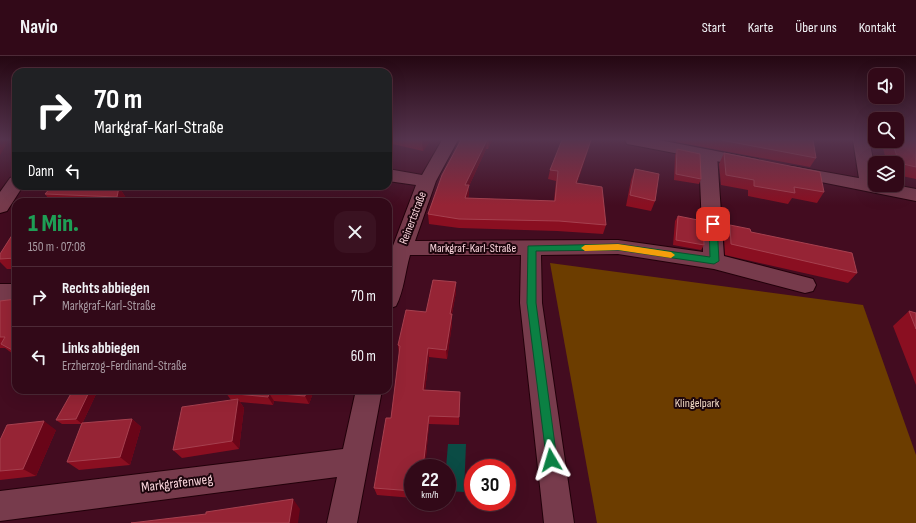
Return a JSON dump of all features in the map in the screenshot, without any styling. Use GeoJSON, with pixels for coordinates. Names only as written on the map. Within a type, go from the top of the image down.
{"type":"FeatureCollection","features":[{"type":"Feature","properties":{"kind":"street","name":"Reinertstraße"},"geometry":{"type":"LineString","coordinates":[[392,270],[402,248],[427,181],[438,162]]}},
{"type":"Feature","properties":{"kind":"street"},"geometry":{"type":"LineString","coordinates":[[708,162],[714,261]]}},
{"type":"Feature","properties":{"kind":"street"},"geometry":{"type":"LineString","coordinates":[[745,162],[868,185]]}},
{"type":"Feature","properties":{"kind":"street"},"geometry":{"type":"LineString","coordinates":[[865,162],[868,179]]}},
{"type":"Feature","properties":{"kind":"street"},"geometry":{"type":"LineString","coordinates":[[392,176],[427,181]]}},
{"type":"Feature","properties":{"kind":"street"},"geometry":{"type":"LineString","coordinates":[[0,207],[12,188]]}},
{"type":"Feature","properties":{"kind":"street"},"geometry":{"type":"LineString","coordinates":[[902,192],[916,195]]}},
{"type":"Feature","properties":{"kind":"street","name":"Markgraf-Karl-Straße"},"geometry":{"type":"LineString","coordinates":[[402,248],[618,247],[714,261],[805,285]]}},
{"type":"Feature","properties":{"kind":"street"},"geometry":{"type":"LineString","coordinates":[[531,248],[531,303],[559,523]]}},
{"type":"Feature","properties":{"kind":"street"},"geometry":{"type":"LineString","coordinates":[[0,293],[12,292]]}},
{"type":"Feature","properties":{"kind":"street"},"geometry":{"type":"LineString","coordinates":[[342,523],[368,394]]}},
{"type":"Feature","properties":{"kind":"street","name":"Markgrafenweg"},"geometry":{"type":"LineString","coordinates":[[0,506],[354,461]]}},
{"type":"Feature","properties":{"kind":"green space","name":"Klingelpark"},"geometry":{"type":"Polygon","coordinates":[[[550,263],[863,305],[916,455],[916,523],[597,523],[550,263]]]}},
{"type":"Feature","properties":{"kind":"shaded area"},"geometry":{"type":"Polygon","coordinates":[[[448,444],[466,444],[465,459],[464,459],[464,492],[456,492],[456,459],[447,459],[448,444]]]}},
{"type":"Feature","properties":{"kind":"building"},"geometry":{"type":"Polygon","coordinates":[[[449,162],[476,162],[465,185],[469,185],[465,198],[555,201],[558,171],[550,170],[553,162],[583,162],[576,183],[602,187],[606,225],[559,221],[459,219],[428,214],[442,175],[449,162]]]}},
{"type":"Feature","properties":{"kind":"building"},"geometry":{"type":"Polygon","coordinates":[[[676,162],[700,162],[701,179],[676,174],[676,162]]]}},
{"type":"Feature","properties":{"kind":"building"},"geometry":{"type":"Polygon","coordinates":[[[725,162],[768,162],[820,172],[824,192],[794,187],[795,193],[754,186],[754,180],[726,175],[725,162]]]}},
{"type":"Feature","properties":{"kind":"building"},"geometry":{"type":"Polygon","coordinates":[[[904,162],[916,162],[916,167],[904,164],[904,162]]]}},
{"type":"Feature","properties":{"kind":"building"},"geometry":{"type":"Polygon","coordinates":[[[635,169],[659,174],[655,201],[630,195],[635,169]]]}},
{"type":"Feature","properties":{"kind":"building"},"geometry":{"type":"Polygon","coordinates":[[[48,190],[118,190],[117,197],[45,194],[48,190]]]}},
{"type":"Feature","properties":{"kind":"building"},"geometry":{"type":"Polygon","coordinates":[[[678,216],[703,221],[704,245],[676,240],[678,216]]]}},
{"type":"Feature","properties":{"kind":"building"},"geometry":{"type":"Polygon","coordinates":[[[730,225],[750,229],[751,232],[852,253],[857,273],[731,244],[730,225]]]}},
{"type":"Feature","properties":{"kind":"building"},"geometry":{"type":"Polygon","coordinates":[[[12,235],[12,258],[0,259],[0,254],[12,235]]]}},
{"type":"Feature","properties":{"kind":"building"},"geometry":{"type":"Polygon","coordinates":[[[433,280],[456,282],[450,314],[452,314],[446,350],[428,348],[423,390],[460,392],[459,417],[429,416],[424,459],[404,459],[404,490],[374,488],[386,418],[391,418],[400,346],[398,345],[406,310],[426,312],[433,280]]]}},
{"type":"Feature","properties":{"kind":"building"},"geometry":{"type":"Polygon","coordinates":[[[12,300],[12,350],[1,344],[5,337],[0,337],[0,301],[12,300]]]}},
{"type":"Feature","properties":{"kind":"building"},"geometry":{"type":"Polygon","coordinates":[[[909,311],[916,313],[916,329],[909,311]]]}},
{"type":"Feature","properties":{"kind":"building"},"geometry":{"type":"Polygon","coordinates":[[[71,394],[88,394],[76,419],[56,420],[71,394]]]}},
{"type":"Feature","properties":{"kind":"building"},"geometry":{"type":"Polygon","coordinates":[[[236,394],[269,394],[268,397],[236,394]]]}},
{"type":"Feature","properties":{"kind":"building"},"geometry":{"type":"Polygon","coordinates":[[[281,394],[306,394],[305,396],[281,394]]]}},
{"type":"Feature","properties":{"kind":"building"},"geometry":{"type":"Polygon","coordinates":[[[238,399],[232,441],[173,450],[182,407],[238,399]]]}},
{"type":"Feature","properties":{"kind":"building"},"geometry":{"type":"Polygon","coordinates":[[[132,419],[120,457],[67,462],[82,423],[132,419]]]}},
{"type":"Feature","properties":{"kind":"building"},"geometry":{"type":"Polygon","coordinates":[[[44,421],[23,469],[0,471],[0,440],[7,425],[44,421]]]}},
{"type":"Feature","properties":{"kind":"building"},"geometry":{"type":"Polygon","coordinates":[[[293,499],[289,523],[131,523],[206,514],[206,512],[293,499]]]}},
{"type":"Feature","properties":{"kind":"slow traffic"},"geometry":{"type":"LineString","coordinates":[[585,248],[618,247],[671,255]]}},
{"type":"Feature","properties":{"kind":"route"},"geometry":{"type":"LineString","coordinates":[[551,460],[531,303],[531,248],[618,247],[714,261],[715,252],[713,224]]}}]}
